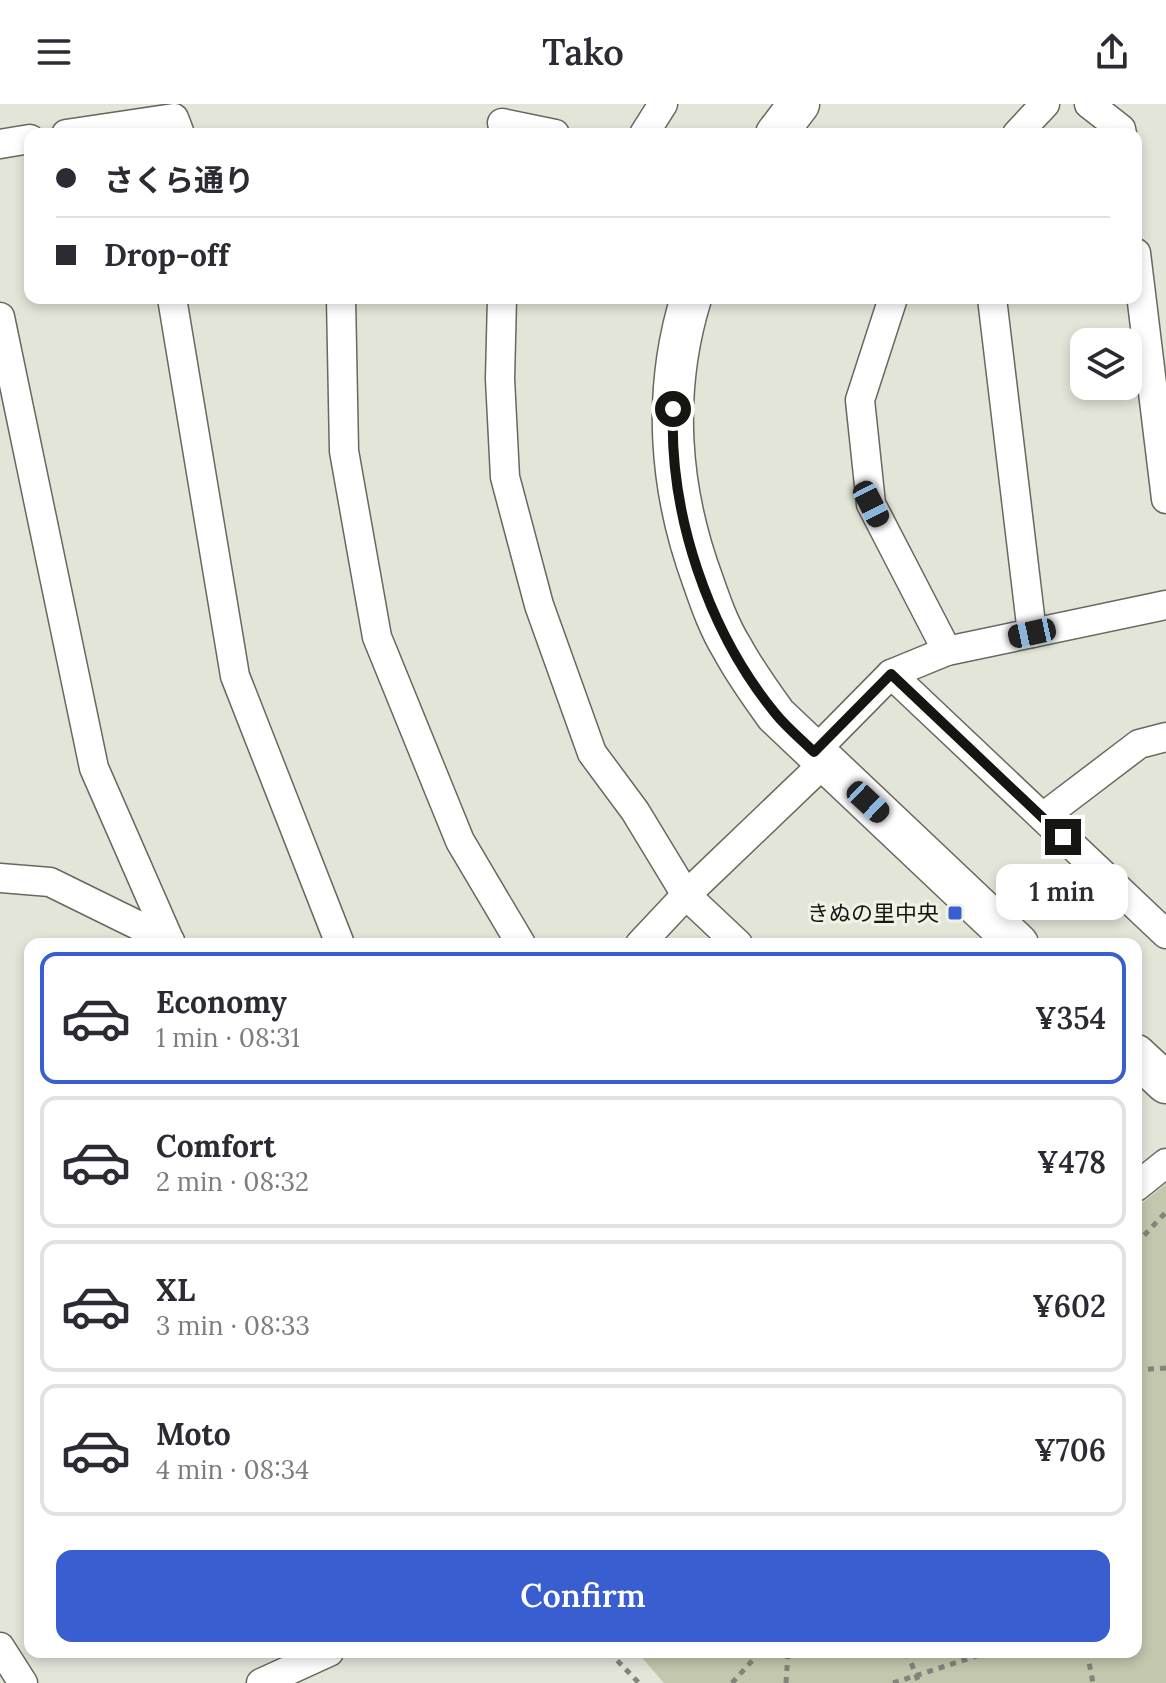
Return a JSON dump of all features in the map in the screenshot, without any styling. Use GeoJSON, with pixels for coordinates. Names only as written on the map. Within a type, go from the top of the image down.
{"type":"FeatureCollection","features":[{"type":"Feature","properties":{"kind":"street"},"geometry":{"type":"LineString","coordinates":[[648,128],[663,104]]}},
{"type":"Feature","properties":{"kind":"street"},"geometry":{"type":"LineString","coordinates":[[1023,128],[1045,104]]}},
{"type":"Feature","properties":{"kind":"street"},"geometry":{"type":"LineString","coordinates":[[1089,104],[1120,128]]}},
{"type":"Feature","properties":{"kind":"street"},"geometry":{"type":"LineString","coordinates":[[106,128],[174,118],[178,128]]}},
{"type":"Feature","properties":{"kind":"street"},"geometry":{"type":"LineString","coordinates":[[502,120],[532,128]]}},
{"type":"Feature","properties":{"kind":"street"},"geometry":{"type":"LineString","coordinates":[[0,144],[24,140]]}},
{"type":"Feature","properties":{"kind":"street"},"geometry":{"type":"LineString","coordinates":[[1142,302],[1166,499]]}},
{"type":"Feature","properties":{"kind":"street"},"geometry":{"type":"LineString","coordinates":[[173,304],[235,676],[338,938]]}},
{"type":"Feature","properties":{"kind":"street"},"geometry":{"type":"LineString","coordinates":[[341,304],[344,451],[377,637],[460,841],[517,938]]}},
{"type":"Feature","properties":{"kind":"street"},"geometry":{"type":"LineString","coordinates":[[502,304],[500,379],[505,477],[539,605],[592,753],[635,811],[686,895],[732,938]]}},
{"type":"Feature","properties":{"kind":"street"},"geometry":{"type":"LineString","coordinates":[[689,304],[682,325],[673,382],[672,436],[676,485],[685,527],[715,614],[730,646],[776,715],[1012,938]]}},
{"type":"Feature","properties":{"kind":"street"},"geometry":{"type":"LineString","coordinates":[[891,304],[860,400],[871,504],[947,651]]}},
{"type":"Feature","properties":{"kind":"street"},"geometry":{"type":"LineString","coordinates":[[993,304],[1032,633]]}},
{"type":"Feature","properties":{"kind":"street"},"geometry":{"type":"LineString","coordinates":[[0,317],[94,768],[168,938]]}},
{"type":"Feature","properties":{"kind":"street"},"geometry":{"type":"LineString","coordinates":[[646,938],[819,757],[891,674],[947,651],[1166,605]]}},
{"type":"Feature","properties":{"kind":"street"},"geometry":{"type":"LineString","coordinates":[[891,674],[1166,934]]}},
{"type":"Feature","properties":{"kind":"street"},"geometry":{"type":"LineString","coordinates":[[1043,817],[1139,744],[1166,737]]}},
{"type":"Feature","properties":{"kind":"street"},"geometry":{"type":"LineString","coordinates":[[0,878],[50,882],[162,938]]}},
{"type":"Feature","properties":{"kind":"street"},"geometry":{"type":"LineString","coordinates":[[1142,1061],[1166,1083]]}},
{"type":"Feature","properties":{"kind":"street"},"geometry":{"type":"LineString","coordinates":[[1142,1182],[1166,1163]]}},
{"type":"Feature","properties":{"kind":"street"},"geometry":{"type":"LineString","coordinates":[[0,1647],[23,1683]]}},
{"type":"Feature","properties":{"kind":"street"},"geometry":{"type":"LineString","coordinates":[[261,1683],[316,1658]]}},
{"type":"Feature","properties":{"kind":"path"},"geometry":{"type":"LineString","coordinates":[[1142,1238],[1166,1212]]}},
{"type":"Feature","properties":{"kind":"path"},"geometry":{"type":"LineString","coordinates":[[1142,1370],[1166,1368]]}},
{"type":"Feature","properties":{"kind":"path"},"geometry":{"type":"LineString","coordinates":[[615,1658],[639,1683]]}},
{"type":"Feature","properties":{"kind":"path"},"geometry":{"type":"LineString","coordinates":[[732,1683],[755,1658]]}},
{"type":"Feature","properties":{"kind":"path"},"geometry":{"type":"LineString","coordinates":[[786,1683],[788,1658]]}},
{"type":"Feature","properties":{"kind":"path"},"geometry":{"type":"LineString","coordinates":[[909,1658],[919,1683]]}},
{"type":"Feature","properties":{"kind":"path"},"geometry":{"type":"LineString","coordinates":[[893,1683],[971,1658]]}},
{"type":"Feature","properties":{"kind":"path"},"geometry":{"type":"LineString","coordinates":[[1088,1658],[1093,1683]]}},
{"type":"Feature","properties":{"kind":"green space"},"geometry":{"type":"Polygon","coordinates":[[[1166,1184],[1166,1683],[664,1683],[642,1658],[1142,1658],[1142,1203],[1166,1184]]]}},
{"type":"Feature","properties":{"kind":"place","name":"きぬの里中央"},"geometry":{"type":"Point","coordinates":[955,913]}},
{"type":"Feature","properties":{"kind":"route"},"geometry":{"type":"LineString","coordinates":[[673,409],[676,485],[698,569],[730,646],[776,715],[814,752],[891,674],[1063,837]]}}]}
